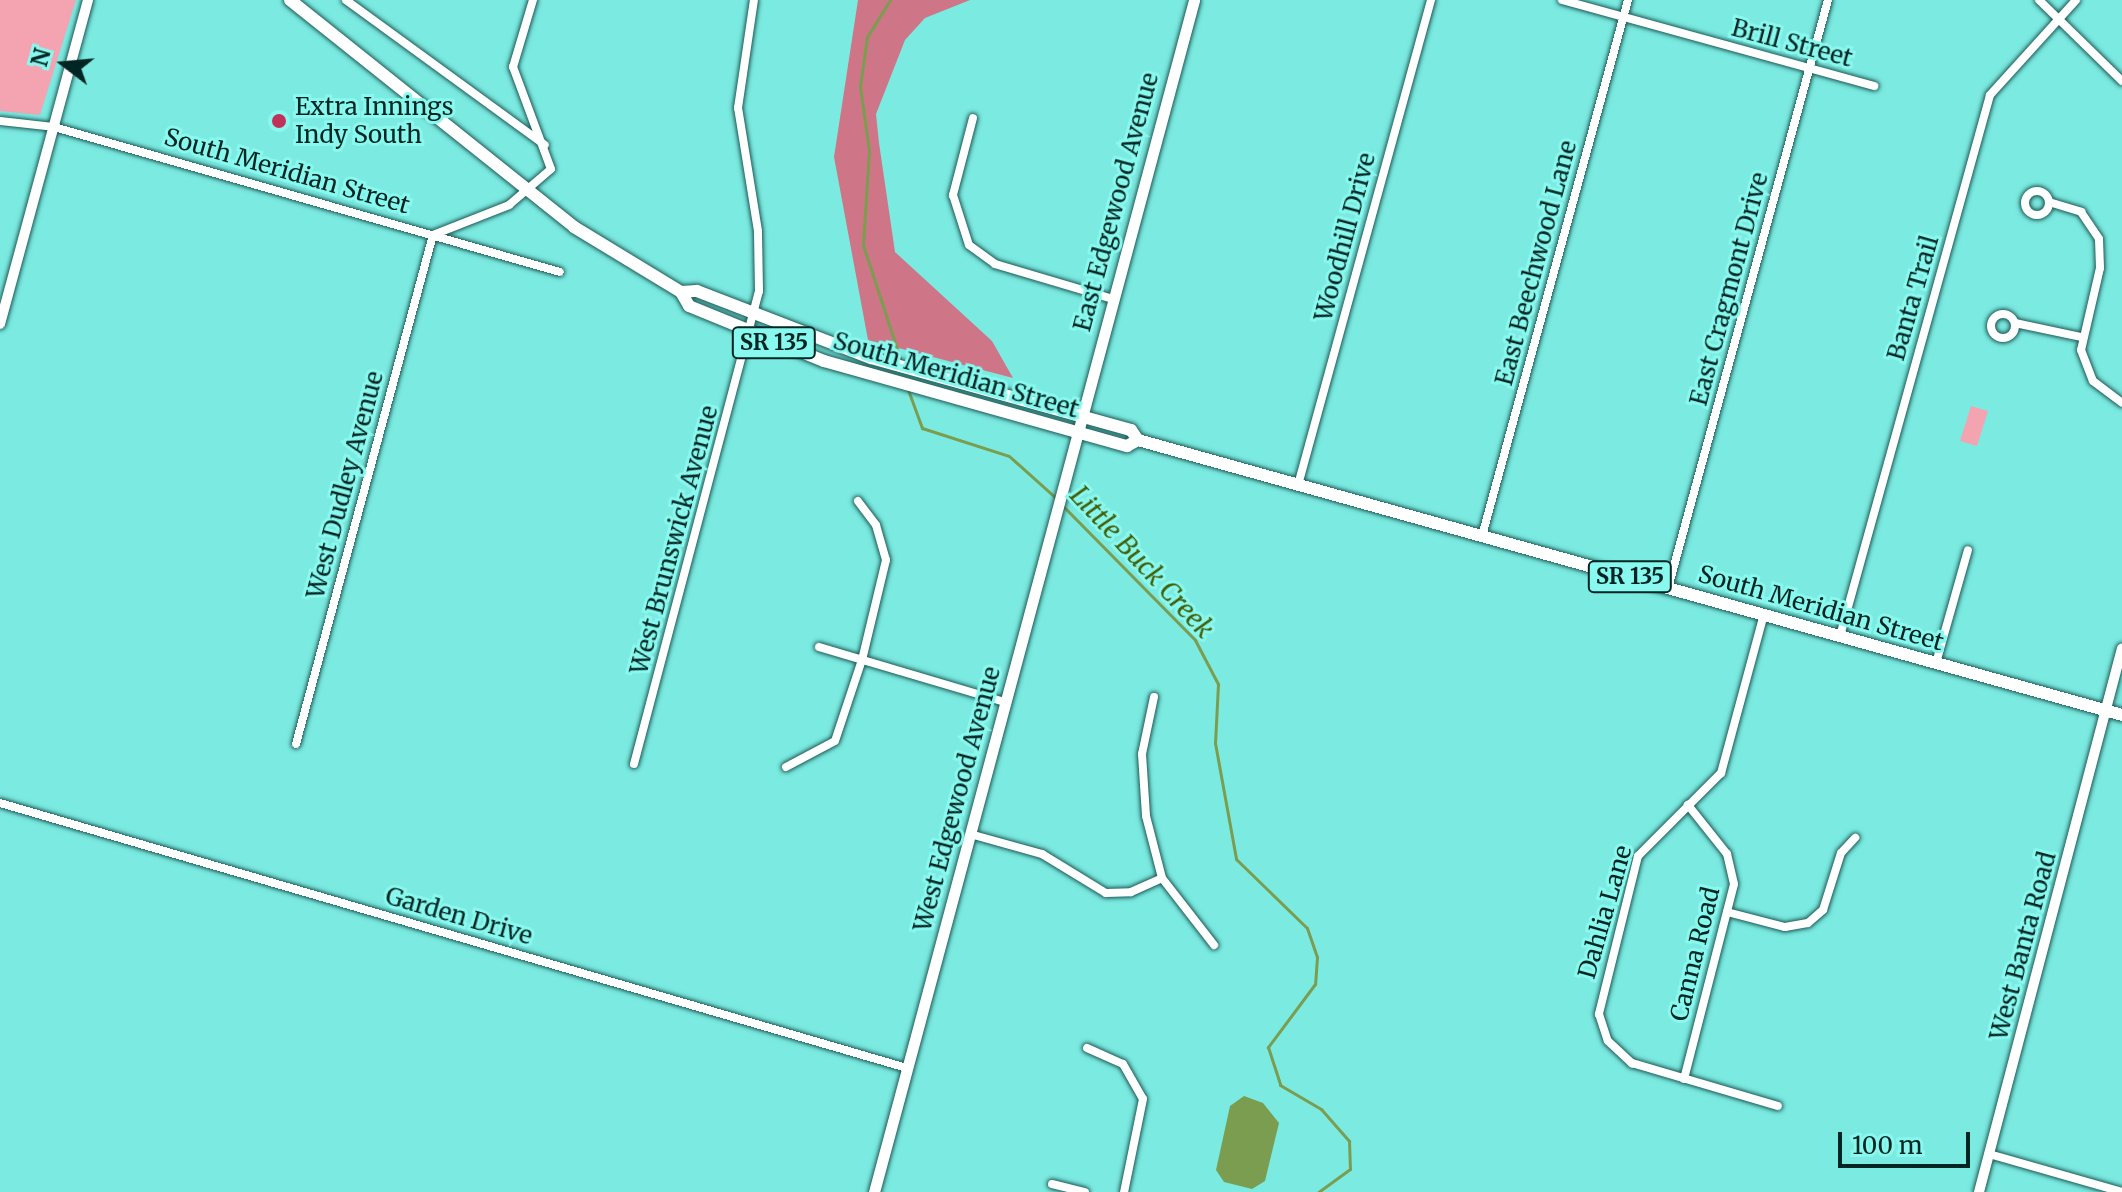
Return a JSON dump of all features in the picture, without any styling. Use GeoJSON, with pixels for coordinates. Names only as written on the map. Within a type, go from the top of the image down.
{"type":"FeatureCollection","features":[{"type":"Feature","properties":{"kind":"main road","name":"South Meridian Street"},"geometry":{"type":"LineString","coordinates":[[290,0],[530,192],[681,292],[689,306],[1131,430],[1138,440],[2122,715]]}},
{"type":"Feature","properties":{"kind":"main road","name":"East Edgewood Avenue"},"geometry":{"type":"LineString","coordinates":[[1081,416],[1194,0]]}},
{"type":"Feature","properties":{"kind":"main road","name":"South Meridian Street"},"geometry":{"type":"LineString","coordinates":[[751,325],[876,377],[1127,446],[1138,440]]}},
{"type":"Feature","properties":{"kind":"main road","name":"West Edgewood Avenue"},"geometry":{"type":"LineString","coordinates":[[874,1192],[1081,416]]}},
{"type":"Feature","properties":{"kind":"street"},"geometry":{"type":"LineString","coordinates":[[0,324],[88,0]]}},
{"type":"Feature","properties":{"kind":"street"},"geometry":{"type":"LineString","coordinates":[[346,0],[549,147]]}},
{"type":"Feature","properties":{"kind":"street"},"geometry":{"type":"LineString","coordinates":[[433,235],[530,192],[551,169],[549,147],[514,76],[533,0]]}},
{"type":"Feature","properties":{"kind":"street","name":"West Brunswick Avenue"},"geometry":{"type":"LineString","coordinates":[[634,764],[751,325],[760,245],[738,94],[754,0]]}},
{"type":"Feature","properties":{"kind":"street","name":"Woodhill Drive"},"geometry":{"type":"LineString","coordinates":[[1298,485],[1431,0]]}},
{"type":"Feature","properties":{"kind":"street","name":"Brill Street"},"geometry":{"type":"LineString","coordinates":[[1562,0],[1874,86]]}},
{"type":"Feature","properties":{"kind":"street","name":"East Beechwood Lane"},"geometry":{"type":"LineString","coordinates":[[1482,536],[1628,0]]}},
{"type":"Feature","properties":{"kind":"street","name":"East Cragmont Drive"},"geometry":{"type":"LineString","coordinates":[[1668,588],[1828,0]]}},
{"type":"Feature","properties":{"kind":"street"},"geometry":{"type":"LineString","coordinates":[[2039,0],[2122,81]]}},
{"type":"Feature","properties":{"kind":"street","name":"Banta Trail"},"geometry":{"type":"LineString","coordinates":[[1840,636],[1990,95],[2076,0]]}},
{"type":"Feature","properties":{"kind":"street"},"geometry":{"type":"LineString","coordinates":[[973,118],[953,195],[969,245],[999,266],[1113,299]]}},
{"type":"Feature","properties":{"kind":"street","name":"South Meridian Street"},"geometry":{"type":"LineString","coordinates":[[0,121],[54,127],[560,272]]}},
{"type":"Feature","properties":{"kind":"street"},"geometry":{"type":"LineString","coordinates":[[2049,202],[2081,212],[2099,239],[2100,268],[2081,337],[2088,374],[2122,403]]}},
{"type":"Feature","properties":{"kind":"street","name":"West Dudley Avenue"},"geometry":{"type":"LineString","coordinates":[[296,744],[433,235]]}},
{"type":"Feature","properties":{"kind":"street"},"geometry":{"type":"LineString","coordinates":[[2015,323],[2081,337]]}},
{"type":"Feature","properties":{"kind":"street"},"geometry":{"type":"LineString","coordinates":[[786,767],[835,741],[862,660],[886,560],[876,525],[858,501]]}},
{"type":"Feature","properties":{"kind":"street"},"geometry":{"type":"LineString","coordinates":[[1936,663],[1968,550]]}},
{"type":"Feature","properties":{"kind":"street","name":"Dahlia Lane"},"geometry":{"type":"LineString","coordinates":[[1684,1079],[1621,1056],[1601,1020],[1638,856],[1723,769],[1764,614]]}},
{"type":"Feature","properties":{"kind":"street"},"geometry":{"type":"LineString","coordinates":[[819,647],[1005,702]]}},
{"type":"Feature","properties":{"kind":"street","name":"West Banta Road"},"geometry":{"type":"LineString","coordinates":[[1979,1192],[2122,648]]}},
{"type":"Feature","properties":{"kind":"street"},"geometry":{"type":"LineString","coordinates":[[1154,697],[1141,780],[1162,878],[1214,945]]}},
{"type":"Feature","properties":{"kind":"street","name":"Garden Drive"},"geometry":{"type":"LineString","coordinates":[[0,803],[907,1068]]}},
{"type":"Feature","properties":{"kind":"street","name":"Canna Road"},"geometry":{"type":"LineString","coordinates":[[1684,1079],[1727,912],[1730,862],[1688,805]]}},
{"type":"Feature","properties":{"kind":"street"},"geometry":{"type":"LineString","coordinates":[[970,834],[1042,854],[1106,893],[1162,878]]}},
{"type":"Feature","properties":{"kind":"street"},"geometry":{"type":"LineString","coordinates":[[1727,912],[1785,927],[1808,923],[1823,910],[1841,853],[1855,838]]}},
{"type":"Feature","properties":{"kind":"street"},"geometry":{"type":"LineString","coordinates":[[1087,1048],[1123,1064],[1143,1099],[1124,1192]]}},
{"type":"Feature","properties":{"kind":"street"},"geometry":{"type":"LineString","coordinates":[[1684,1079],[1778,1106]]}},
{"type":"Feature","properties":{"kind":"street"},"geometry":{"type":"LineString","coordinates":[[1989,1154],[2122,1192]]}},
{"type":"Feature","properties":{"kind":"street"},"geometry":{"type":"LineString","coordinates":[[1052,1184],[1085,1192]]}},
{"type":"Feature","properties":{"kind":"shaded area"},"geometry":{"type":"Polygon","coordinates":[[[0,0],[76,0],[40,115],[0,111],[0,0]]]}},
{"type":"Feature","properties":{"kind":"shaded area"},"geometry":{"type":"Polygon","coordinates":[[[858,0],[970,0],[925,18],[905,40],[876,114],[879,143],[895,252],[992,341],[1013,378],[868,340],[834,157],[858,0]]]}},
{"type":"Feature","properties":{"kind":"shaded area"},"geometry":{"type":"Polygon","coordinates":[[[1971,406],[1988,411],[1977,446],[1960,441],[1971,406]]]}},
{"type":"Feature","properties":{"kind":"shaded area"},"geometry":{"type":"Polygon","coordinates":[[[1244,1096],[1263,1103],[1279,1123],[1265,1181],[1252,1189],[1224,1182],[1216,1170],[1230,1106],[1244,1096]]]}},
{"type":"Feature","properties":{"kind":"waterway","name":"Little Buck Creek"},"geometry":{"type":"LineString","coordinates":[[890,0],[867,37],[860,86],[869,151],[863,245],[902,364]]}},
{"type":"Feature","properties":{"kind":"waterway","name":"Little Buck Creek"},"geometry":{"type":"LineString","coordinates":[[907,387],[922,428],[1009,456],[1057,499]]}},
{"type":"Feature","properties":{"kind":"waterway","name":"Little Buck Creek"},"geometry":{"type":"LineString","coordinates":[[1062,505],[1195,640],[1218,684],[1215,743],[1236,859],[1307,928],[1317,957],[1315,984],[1268,1047],[1280,1085],[1321,1109],[1349,1141],[1350,1169],[1318,1192]]}},
{"type":"Feature","properties":{"kind":"place","name":"Extra Innings Indy South"},"geometry":{"type":"Point","coordinates":[279,121]}}]}
